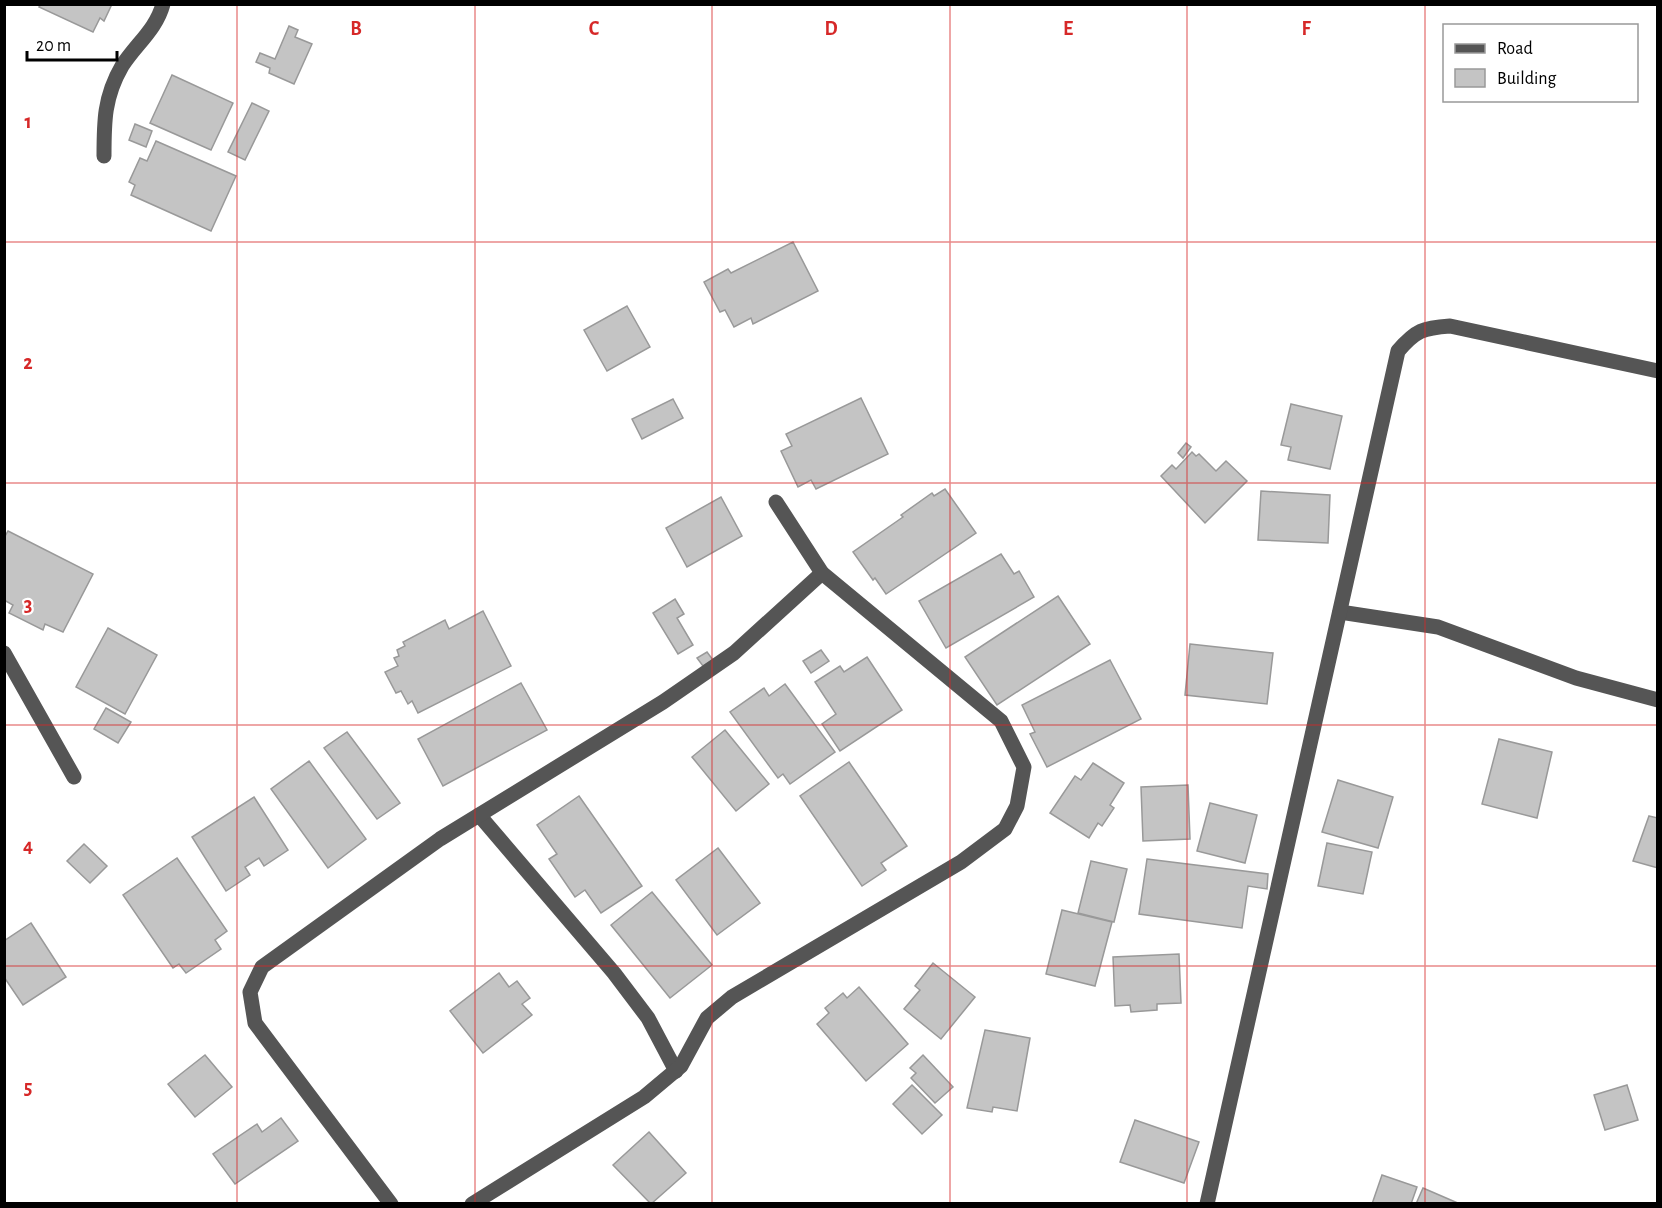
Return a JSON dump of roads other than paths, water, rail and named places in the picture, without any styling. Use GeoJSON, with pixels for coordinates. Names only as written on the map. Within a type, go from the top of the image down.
{"type":"FeatureCollection","features":[{"type":"Feature","properties":{"kind":"street"},"geometry":{"type":"LineString","coordinates":[[104,156],[105,106],[122,67],[158,20],[163,4]]}},
{"type":"Feature","properties":{"kind":"street"},"geometry":{"type":"LineString","coordinates":[[1207,1203],[1398,351],[1412,335],[1426,328],[1450,326],[1658,371]]}},
{"type":"Feature","properties":{"kind":"street"},"geometry":{"type":"LineString","coordinates":[[472,1203],[644,1097],[681,1066],[706,1018],[732,997],[961,862],[1005,829],[1017,806],[1024,767],[1001,721],[822,573],[776,502]]}},
{"type":"Feature","properties":{"kind":"street"},"geometry":{"type":"LineString","coordinates":[[391,1203],[255,1023],[250,992],[262,967],[440,839],[663,702],[734,653],[822,573]]}},
{"type":"Feature","properties":{"kind":"street"},"geometry":{"type":"LineString","coordinates":[[1340,612],[1438,627],[1576,678],[1658,700]]}},
{"type":"Feature","properties":{"kind":"street"},"geometry":{"type":"LineString","coordinates":[[4,653],[74,777]]}},
{"type":"Feature","properties":{"kind":"street"},"geometry":{"type":"LineString","coordinates":[[479,815],[641,1009],[676,1071]]}}]}
